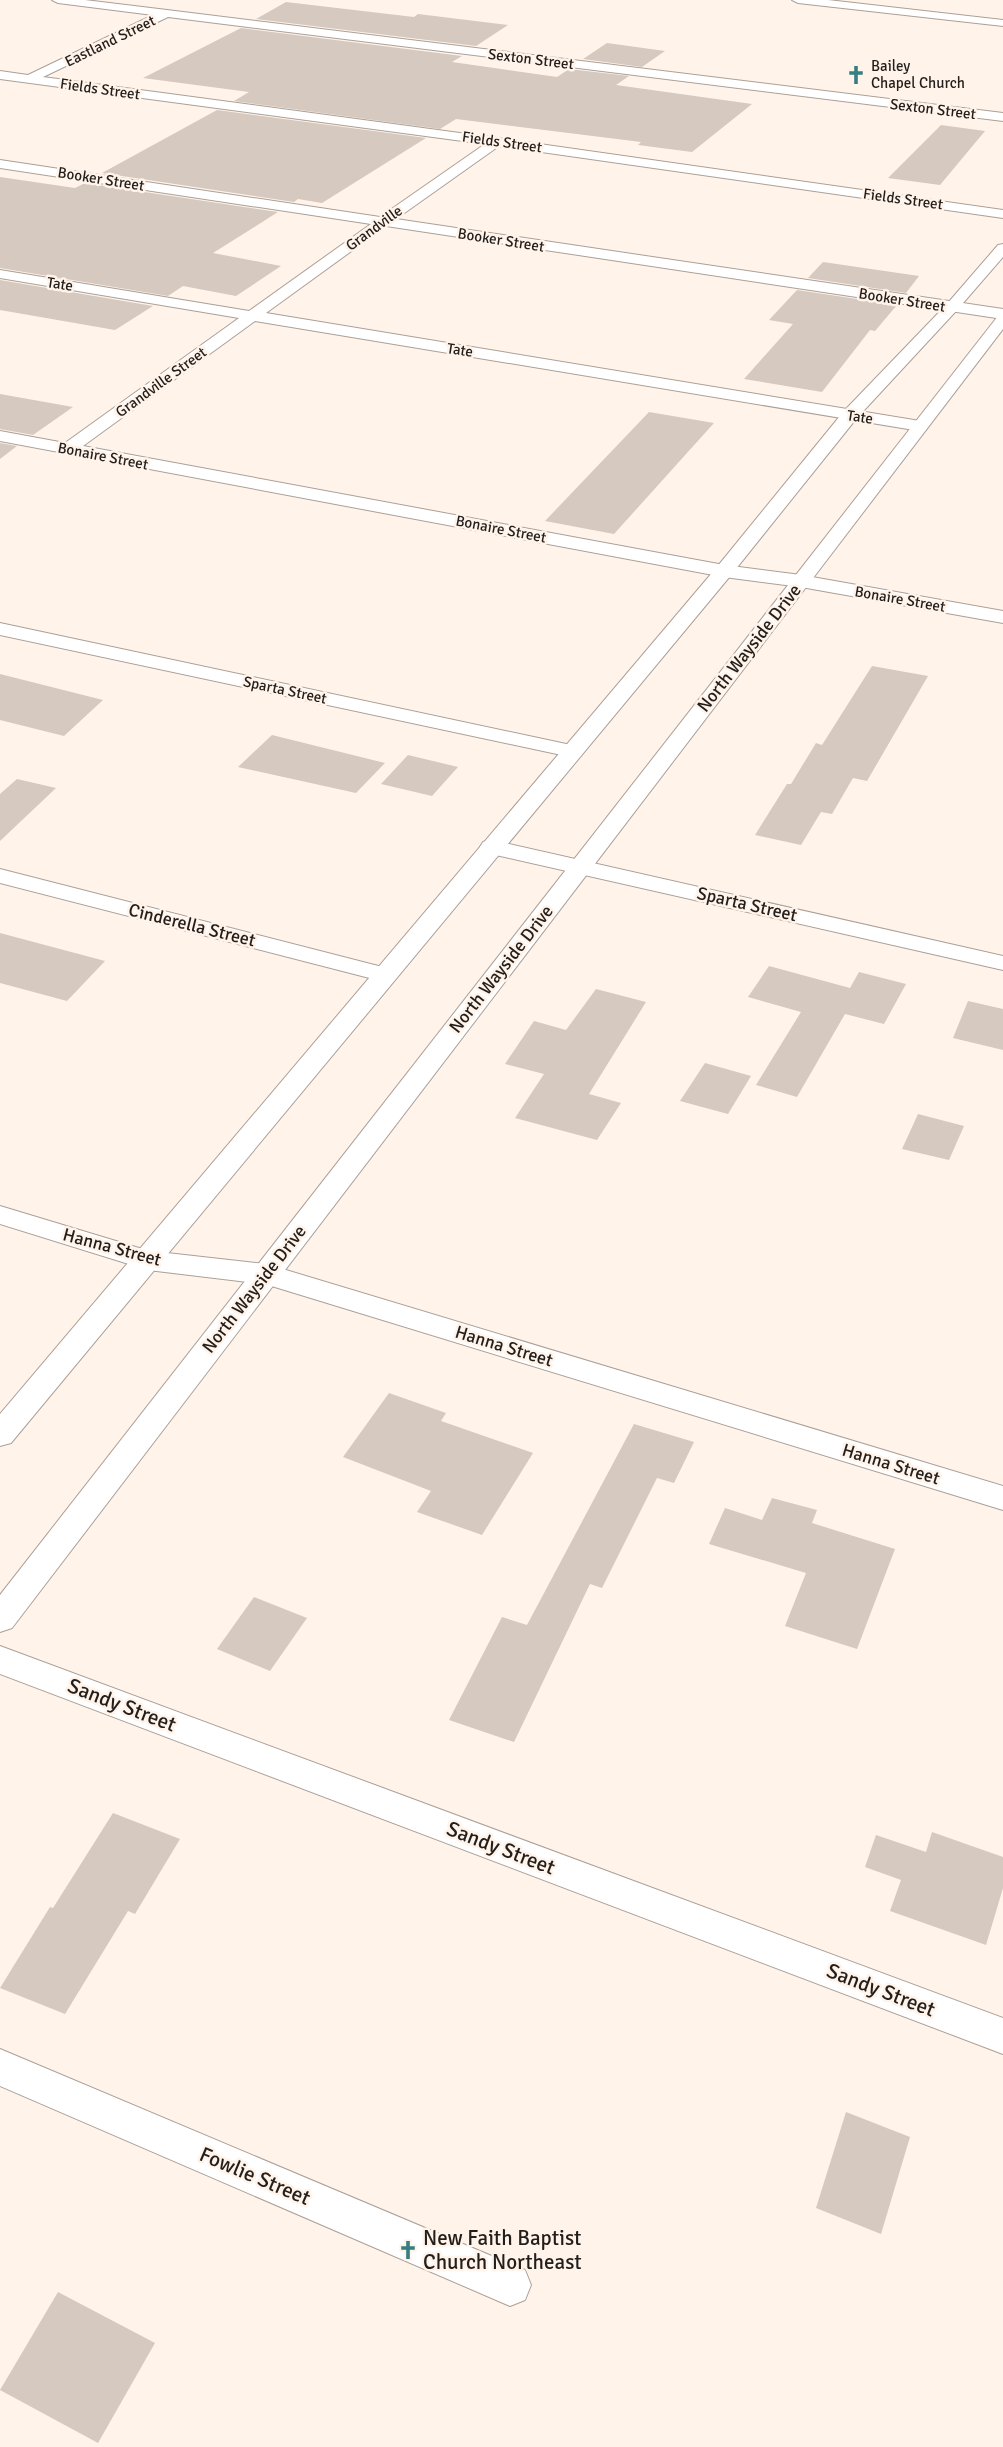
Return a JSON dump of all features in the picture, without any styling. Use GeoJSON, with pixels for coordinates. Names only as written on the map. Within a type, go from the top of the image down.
{"type":"FeatureCollection","features":[{"type":"Feature","properties":{"kind":"street","name":"Sexton Street"},"geometry":{"type":"LineString","coordinates":[[58,0],[1003,117]]}},
{"type":"Feature","properties":{"kind":"street"},"geometry":{"type":"LineString","coordinates":[[798,0],[1003,23]]}},
{"type":"Feature","properties":{"kind":"street","name":"Eastland Street"},"geometry":{"type":"LineString","coordinates":[[7,90],[186,3]]}},
{"type":"Feature","properties":{"kind":"street","name":"Fields Street"},"geometry":{"type":"LineString","coordinates":[[0,76],[497,142],[1003,214]]}},
{"type":"Feature","properties":{"kind":"street","name":"Grandville"},"geometry":{"type":"LineString","coordinates":[[254,316],[382,222],[497,142]]}},
{"type":"Feature","properties":{"kind":"street","name":"Booker Street"},"geometry":{"type":"LineString","coordinates":[[0,164],[1003,314]]}},
{"type":"Feature","properties":{"kind":"street"},"geometry":{"type":"LineString","coordinates":[[0,1434],[148,1260],[571,750],[724,571],[850,415],[952,307],[1003,248]]}},
{"type":"Feature","properties":{"kind":"street","name":"Tate"},"geometry":{"type":"LineString","coordinates":[[0,274],[920,426]]}},
{"type":"Feature","properties":{"kind":"street","name":"Grandville Street"},"geometry":{"type":"LineString","coordinates":[[68,449],[254,316]]}},
{"type":"Feature","properties":{"kind":"street","name":"North Wayside Drive"},"geometry":{"type":"LineString","coordinates":[[0,1619],[1003,319]]}},
{"type":"Feature","properties":{"kind":"street","name":"Bonaire Street"},"geometry":{"type":"LineString","coordinates":[[0,436],[724,571],[801,581],[1003,617]]}},
{"type":"Feature","properties":{"kind":"street","name":"Sparta Street"},"geometry":{"type":"LineString","coordinates":[[0,629],[571,750]]}},
{"type":"Feature","properties":{"kind":"street","name":"Sparta Street"},"geometry":{"type":"LineString","coordinates":[[491,848],[581,866],[1003,963]]}},
{"type":"Feature","properties":{"kind":"street","name":"Cinderella Street"},"geometry":{"type":"LineString","coordinates":[[0,876],[385,974]]}},
{"type":"Feature","properties":{"kind":"street","name":"Hanna Street"},"geometry":{"type":"LineString","coordinates":[[0,1215],[148,1260],[266,1274],[1003,1498]]}},
{"type":"Feature","properties":{"kind":"street","name":"Sandy Street"},"geometry":{"type":"LineString","coordinates":[[0,1660],[1003,2036]]}},
{"type":"Feature","properties":{"kind":"street","name":"Fowlie Street"},"geometry":{"type":"LineString","coordinates":[[0,2067],[510,2284]]}},
{"type":"Feature","properties":{"kind":"building"},"geometry":{"type":"Polygon","coordinates":[[[286,2],[414,17],[418,14],[508,25],[476,46],[256,19],[286,2]]]}},
{"type":"Feature","properties":{"kind":"building"},"geometry":{"type":"Polygon","coordinates":[[[241,28],[462,56],[452,62],[557,77],[569,69],[629,76],[616,85],[752,104],[692,152],[638,145],[641,142],[456,119],[440,129],[234,101],[249,92],[143,78],[241,28]]]}},
{"type":"Feature","properties":{"kind":"building"},"geometry":{"type":"Polygon","coordinates":[[[607,43],[665,51],[642,67],[583,59],[607,43]]]}},
{"type":"Feature","properties":{"kind":"building"},"geometry":{"type":"Polygon","coordinates":[[[217,110],[426,138],[322,203],[298,199],[294,202],[102,173],[217,110]]]}},
{"type":"Feature","properties":{"kind":"building"},"geometry":{"type":"Polygon","coordinates":[[[941,125],[985,131],[940,185],[888,178],[941,125]]]}},
{"type":"Feature","properties":{"kind":"building"},"geometry":{"type":"Polygon","coordinates":[[[0,177],[75,188],[85,183],[278,212],[213,253],[281,266],[236,296],[183,286],[168,296],[0,268],[0,177]]]}},
{"type":"Feature","properties":{"kind":"building"},"geometry":{"type":"Polygon","coordinates":[[[823,262],[919,276],[906,293],[808,278],[823,262]]]}},
{"type":"Feature","properties":{"kind":"building"},"geometry":{"type":"Polygon","coordinates":[[[0,280],[153,306],[115,330],[0,310],[0,280]]]}},
{"type":"Feature","properties":{"kind":"building"},"geometry":{"type":"Polygon","coordinates":[[[797,290],[897,305],[875,331],[870,330],[822,392],[744,379],[793,324],[769,320],[797,290]]]}},
{"type":"Feature","properties":{"kind":"building"},"geometry":{"type":"Polygon","coordinates":[[[0,394],[73,407],[33,435],[0,429],[0,394]]]}},
{"type":"Feature","properties":{"kind":"building"},"geometry":{"type":"Polygon","coordinates":[[[649,412],[714,423],[614,534],[545,521],[649,412]]]}},
{"type":"Feature","properties":{"kind":"building"},"geometry":{"type":"Polygon","coordinates":[[[0,443],[17,446],[0,459],[0,443]]]}},
{"type":"Feature","properties":{"kind":"building"},"geometry":{"type":"Polygon","coordinates":[[[872,666],[928,676],[867,781],[853,778],[832,814],[821,812],[801,845],[755,835],[787,784],[791,784],[816,743],[822,745],[872,666]]]}},
{"type":"Feature","properties":{"kind":"building"},"geometry":{"type":"Polygon","coordinates":[[[0,674],[103,700],[64,736],[0,720],[0,674]]]}},
{"type":"Feature","properties":{"kind":"building"},"geometry":{"type":"Polygon","coordinates":[[[272,735],[385,763],[356,793],[238,767],[272,735]]]}},
{"type":"Feature","properties":{"kind":"building"},"geometry":{"type":"Polygon","coordinates":[[[408,755],[458,767],[432,796],[381,784],[408,755]]]}},
{"type":"Feature","properties":{"kind":"building"},"geometry":{"type":"Polygon","coordinates":[[[17,779],[56,788],[0,841],[0,794],[17,779]]]}},
{"type":"Feature","properties":{"kind":"building"},"geometry":{"type":"Polygon","coordinates":[[[0,933],[105,961],[67,1001],[0,983],[0,933]]]}},
{"type":"Feature","properties":{"kind":"building"},"geometry":{"type":"Polygon","coordinates":[[[769,966],[850,988],[859,972],[906,984],[884,1024],[845,1014],[797,1097],[756,1085],[801,1012],[748,997],[769,966]]]}},
{"type":"Feature","properties":{"kind":"building"},"geometry":{"type":"Polygon","coordinates":[[[596,989],[646,1002],[589,1094],[621,1103],[597,1140],[515,1118],[544,1074],[505,1064],[534,1021],[566,1030],[596,989]]]}},
{"type":"Feature","properties":{"kind":"building"},"geometry":{"type":"Polygon","coordinates":[[[968,1001],[1003,1009],[1003,1050],[953,1038],[968,1001]]]}},
{"type":"Feature","properties":{"kind":"building"},"geometry":{"type":"Polygon","coordinates":[[[705,1063],[751,1076],[728,1114],[680,1101],[705,1063]]]}},
{"type":"Feature","properties":{"kind":"building"},"geometry":{"type":"Polygon","coordinates":[[[918,1114],[964,1126],[949,1160],[902,1149],[918,1114]]]}},
{"type":"Feature","properties":{"kind":"building"},"geometry":{"type":"Polygon","coordinates":[[[389,1393],[446,1413],[441,1421],[533,1453],[482,1535],[417,1512],[431,1491],[343,1457],[389,1393]]]}},
{"type":"Feature","properties":{"kind":"building"},"geometry":{"type":"Polygon","coordinates":[[[634,1424],[694,1442],[674,1483],[657,1478],[602,1588],[590,1584],[514,1742],[449,1720],[502,1617],[527,1625],[634,1424]]]}},
{"type":"Feature","properties":{"kind":"building"},"geometry":{"type":"Polygon","coordinates":[[[772,1498],[817,1510],[812,1523],[895,1549],[857,1649],[785,1626],[806,1573],[709,1544],[725,1508],[762,1520],[772,1498]]]}},
{"type":"Feature","properties":{"kind":"building"},"geometry":{"type":"Polygon","coordinates":[[[254,1597],[307,1618],[270,1671],[217,1649],[254,1597]]]}},
{"type":"Feature","properties":{"kind":"building"},"geometry":{"type":"Polygon","coordinates":[[[113,1813],[180,1839],[135,1914],[128,1911],[65,2014],[0,1988],[50,1907],[53,1908],[113,1813]]]}},
{"type":"Feature","properties":{"kind":"building"},"geometry":{"type":"Polygon","coordinates":[[[932,1832],[1003,1857],[1003,1888],[986,1945],[890,1911],[901,1880],[865,1867],[876,1835],[926,1852],[932,1832]]]}},
{"type":"Feature","properties":{"kind":"building"},"geometry":{"type":"Polygon","coordinates":[[[846,2112],[910,2137],[881,2234],[816,2208],[846,2112]]]}},
{"type":"Feature","properties":{"kind":"building"},"geometry":{"type":"Polygon","coordinates":[[[58,2292],[155,2343],[98,2443],[0,2390],[58,2292]]]}},
{"type":"Feature","properties":{"kind":"place","name":"Bailey Chapel Church"},"geometry":{"type":"Point","coordinates":[856,75]}},
{"type":"Feature","properties":{"kind":"place","name":"New Faith Baptist Church Northeast"},"geometry":{"type":"Point","coordinates":[408,2250]}}]}
